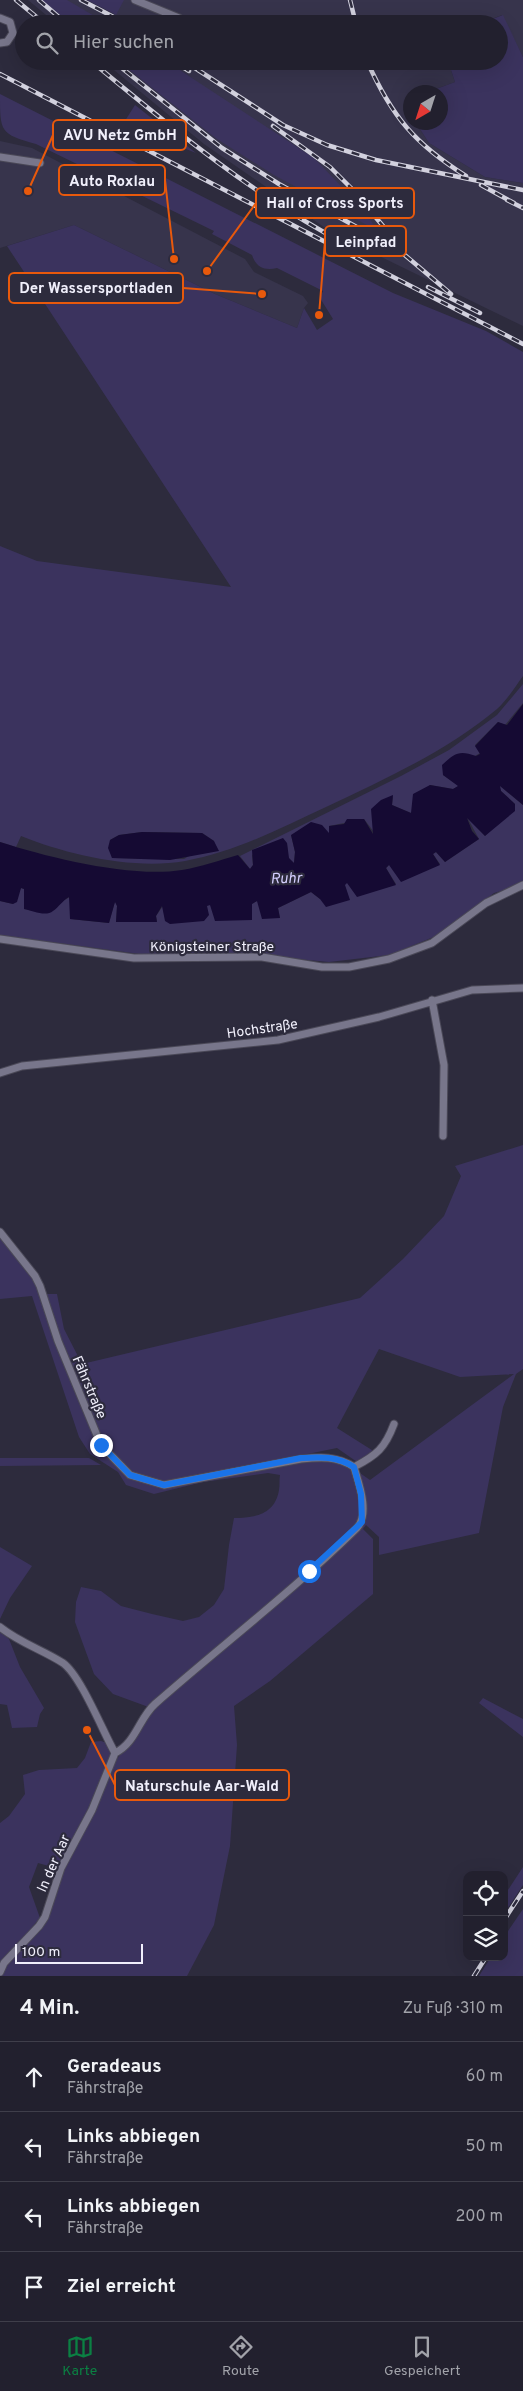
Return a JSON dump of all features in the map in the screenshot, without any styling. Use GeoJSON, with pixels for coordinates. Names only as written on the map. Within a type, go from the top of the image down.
{"type":"FeatureCollection","features":[{"type":"Feature","properties":{"kind":"street"},"geometry":{"type":"LineString","coordinates":[[135,0],[172,15]]}},
{"type":"Feature","properties":{"kind":"street"},"geometry":{"type":"LineString","coordinates":[[0,18],[10,22],[12,33],[6,42],[0,43]]}},
{"type":"Feature","properties":{"kind":"street"},"geometry":{"type":"LineString","coordinates":[[0,157],[40,163]]}},
{"type":"Feature","properties":{"kind":"street","name":"Königsteiner Straße"},"geometry":{"type":"LineString","coordinates":[[0,939],[134,958],[262,957],[322,967],[349,967],[388,959],[432,943],[486,903],[523,885]]}},
{"type":"Feature","properties":{"kind":"street","name":"Hochstraße"},"geometry":{"type":"LineString","coordinates":[[0,1073],[22,1066],[292,1038],[379,1018],[432,1000],[475,989],[523,988]]}},
{"type":"Feature","properties":{"kind":"street"},"geometry":{"type":"LineString","coordinates":[[432,1000],[444,1065],[443,1136]]}},
{"type":"Feature","properties":{"kind":"street","name":"Fährstraße"},"geometry":{"type":"LineString","coordinates":[[0,1232],[35,1276],[40,1286],[58,1340],[101,1445],[130,1475],[164,1485],[301,1458],[322,1457],[343,1460],[354,1467]]}},
{"type":"Feature","properties":{"kind":"street"},"geometry":{"type":"LineString","coordinates":[[0,1627],[19,1641],[64,1664],[76,1678],[114,1753],[126,1746],[152,1706],[232,1640],[357,1528],[362,1522],[363,1515],[354,1467],[377,1454],[383,1448],[394,1424]]}},
{"type":"Feature","properties":{"kind":"street","name":"In der Aar"},"geometry":{"type":"LineString","coordinates":[[0,1972],[4,1963],[39,1926],[45,1917],[61,1868],[92,1810],[114,1753]]}},
{"type":"Feature","properties":{"kind":"shaded area"},"geometry":{"type":"Polygon","coordinates":[[[28,0],[87,0],[115,15],[46,15],[28,0]]]}},
{"type":"Feature","properties":{"kind":"shaded area"},"geometry":{"type":"Polygon","coordinates":[[[42,0],[67,0],[93,15],[60,15],[42,0]]]}},
{"type":"Feature","properties":{"kind":"shaded area"},"geometry":{"type":"Polygon","coordinates":[[[87,0],[124,0],[116,15],[87,0]]]}},
{"type":"Feature","properties":{"kind":"shaded area"},"geometry":{"type":"Polygon","coordinates":[[[123,0],[523,0],[523,57],[508,27],[508,15],[115,15],[123,0]]]}},
{"type":"Feature","properties":{"kind":"shaded area"},"geometry":{"type":"Polygon","coordinates":[[[508,26],[523,57],[523,183],[485,177],[429,143],[421,130],[448,130],[447,85],[455,82],[451,70],[508,70],[508,26]]]}},
{"type":"Feature","properties":{"kind":"shaded area"},"geometry":{"type":"Polygon","coordinates":[[[114,70],[451,70],[455,82],[447,85],[403,85],[403,130],[421,130],[429,143],[485,177],[523,183],[523,326],[334,234],[204,144],[114,70]]]}},
{"type":"Feature","properties":{"kind":"shaded area"},"geometry":{"type":"Polygon","coordinates":[[[129,70],[180,70],[314,158],[362,208],[378,231],[274,175],[217,139],[129,70]]]}},
{"type":"Feature","properties":{"kind":"shaded area"},"geometry":{"type":"Polygon","coordinates":[[[0,94],[393,293],[486,331],[523,352],[523,676],[508,698],[478,724],[436,751],[393,775],[275,831],[204,857],[185,861],[144,864],[80,855],[21,836],[16,847],[0,842],[0,546],[37,561],[231,587],[7,246],[74,225],[215,294],[297,328],[304,308],[317,330],[333,319],[320,298],[323,291],[277,268],[268,269],[261,267],[256,263],[252,255],[212,234],[214,231],[36,144],[9,134],[4,130],[2,124],[0,94]],[[142,832],[119,835],[110,840],[112,858],[184,859],[214,841],[202,833],[142,832]]]}},
{"type":"Feature","properties":{"kind":"shaded area"},"geometry":{"type":"Polygon","coordinates":[[[135,105],[196,153],[123,124],[135,105]]]}},
{"type":"Feature","properties":{"kind":"shaded area"},"geometry":{"type":"Polygon","coordinates":[[[0,141],[32,148],[245,259],[254,272],[303,296],[308,303],[304,308],[297,328],[215,294],[74,225],[0,248],[0,141]]]}},
{"type":"Feature","properties":{"kind":"shaded area"},"geometry":{"type":"Polygon","coordinates":[[[523,684],[523,703],[505,725],[498,722],[475,745],[480,753],[443,775],[459,786],[453,789],[430,785],[411,813],[392,805],[393,796],[374,832],[364,819],[329,826],[329,834],[291,835],[295,852],[294,863],[288,858],[287,843],[252,855],[253,865],[250,869],[240,856],[449,750],[497,715],[523,684]]]}},
{"type":"Feature","properties":{"kind":"shaded area"},"geometry":{"type":"Polygon","coordinates":[[[499,785],[523,805],[523,885],[494,893],[441,934],[389,955],[329,962],[276,957],[147,955],[0,935],[0,901],[13,904],[21,888],[24,889],[24,909],[48,912],[70,897],[70,919],[109,923],[115,901],[117,906],[116,922],[157,921],[156,916],[163,906],[210,905],[252,919],[252,904],[257,901],[280,918],[278,908],[311,892],[320,899],[348,882],[396,884],[386,868],[389,865],[440,864],[433,854],[436,852],[445,862],[479,839],[467,817],[485,836],[515,804],[501,791],[499,785]]]}},
{"type":"Feature","properties":{"kind":"shaded area"},"geometry":{"type":"Polygon","coordinates":[[[523,1145],[523,1369],[516,1374],[503,1407],[479,1533],[379,1555],[379,1537],[366,1525],[363,1529],[373,1539],[373,1594],[270,1681],[234,1706],[237,1745],[230,1846],[214,1925],[187,1976],[0,1976],[1,1970],[44,1924],[60,1873],[97,1808],[114,1763],[154,1709],[113,1694],[94,1674],[75,1622],[76,1602],[81,1587],[101,1591],[121,1606],[152,1614],[183,1621],[199,1617],[214,1605],[224,1589],[234,1518],[250,1517],[269,1509],[277,1498],[280,1475],[268,1473],[203,1482],[154,1494],[126,1485],[118,1472],[90,1454],[79,1437],[32,1296],[0,1299],[0,1238],[39,1286],[101,1447],[129,1476],[165,1486],[334,1455],[370,1480],[514,1374],[460,1377],[379,1349],[337,1428],[375,1452],[360,1464],[337,1448],[164,1483],[130,1474],[102,1444],[43,1294],[57,1294],[64,1329],[82,1364],[360,1298],[403,1259],[444,1216],[461,1176],[455,1166],[523,1145]]]}},
{"type":"Feature","properties":{"kind":"shaded area"},"geometry":{"type":"Polygon","coordinates":[[[0,1458],[89,1458],[101,1465],[0,1466],[0,1458]]]}},
{"type":"Feature","properties":{"kind":"shaded area"},"geometry":{"type":"Polygon","coordinates":[[[0,1547],[32,1566],[10,1598],[0,1619],[0,1547]]]}},
{"type":"Feature","properties":{"kind":"shaded area"},"geometry":{"type":"Polygon","coordinates":[[[0,1632],[9,1639],[20,1667],[44,1708],[40,1714],[37,1727],[12,1728],[7,1705],[0,1704],[0,1632]]]}},
{"type":"Feature","properties":{"kind":"shaded area"},"geometry":{"type":"Polygon","coordinates":[[[483,1698],[523,1719],[523,1737],[479,1703],[483,1698]]]}},
{"type":"Feature","properties":{"kind":"shaded area"},"geometry":{"type":"Polygon","coordinates":[[[101,1741],[107,1743],[111,1753],[90,1811],[56,1868],[38,1863],[29,1887],[40,1918],[0,1966],[0,1823],[9,1816],[25,1794],[23,1775],[39,1770],[77,1768],[85,1758],[91,1742],[101,1741]]]}},
{"type":"Feature","properties":{"kind":"shaded area"},"geometry":{"type":"Polygon","coordinates":[[[523,1867],[523,1885],[508,1908],[508,1890],[523,1867]]]}},
{"type":"Feature","properties":{"kind":"shaded area"},"geometry":{"type":"Polygon","coordinates":[[[523,1909],[523,1976],[479,1976],[488,1961],[508,1961],[508,1931],[523,1909]]]}},
{"type":"Feature","properties":{"kind":"water","name":"Ruhr"},"geometry":{"type":"Polygon","coordinates":[[[523,704],[523,805],[500,786],[501,791],[515,804],[515,811],[485,836],[467,818],[472,831],[479,839],[445,862],[436,852],[433,854],[440,865],[401,882],[389,865],[386,868],[396,885],[357,897],[347,883],[345,885],[350,900],[326,907],[311,892],[278,908],[280,918],[262,919],[257,901],[252,904],[252,920],[215,921],[210,905],[207,906],[209,915],[204,921],[170,924],[165,921],[162,906],[156,916],[157,922],[116,922],[117,906],[115,902],[109,923],[70,919],[69,897],[47,914],[24,909],[24,889],[21,888],[17,902],[13,904],[0,901],[0,842],[91,865],[115,869],[162,872],[189,869],[238,855],[250,869],[253,865],[252,850],[283,838],[287,843],[289,858],[294,863],[295,852],[291,835],[311,822],[322,825],[329,833],[329,826],[344,824],[347,819],[364,819],[373,834],[371,809],[381,800],[393,795],[392,805],[411,813],[413,794],[430,785],[453,789],[458,786],[443,775],[442,765],[450,758],[461,753],[476,756],[480,754],[475,746],[498,722],[507,725],[523,704]]]}},
{"type":"Feature","properties":{"kind":"water"},"geometry":{"type":"Polygon","coordinates":[[[142,832],[202,833],[214,841],[219,851],[170,860],[112,858],[108,848],[110,840],[119,835],[142,832]]]}},
{"type":"Feature","properties":{"kind":"railway"},"geometry":{"type":"LineString","coordinates":[[16,0],[34,15]]}},
{"type":"Feature","properties":{"kind":"railway"},"geometry":{"type":"LineString","coordinates":[[39,0],[56,15]]}},
{"type":"Feature","properties":{"kind":"railway"},"geometry":{"type":"LineString","coordinates":[[81,0],[110,15]]}},
{"type":"Feature","properties":{"kind":"railway"},"geometry":{"type":"LineString","coordinates":[[350,0],[354,15]]}},
{"type":"Feature","properties":{"kind":"railway"},"geometry":{"type":"LineString","coordinates":[[102,70],[153,112],[249,185],[317,228],[353,248]]}},
{"type":"Feature","properties":{"kind":"railway"},"geometry":{"type":"LineString","coordinates":[[124,70],[222,148],[279,184],[400,251],[451,294]]}},
{"type":"Feature","properties":{"kind":"railway"},"geometry":{"type":"LineString","coordinates":[[198,70],[283,125],[327,145],[376,160],[523,190]]}},
{"type":"Feature","properties":{"kind":"railway"},"geometry":{"type":"LineString","coordinates":[[371,70],[386,98],[407,128],[433,152],[466,176]]}},
{"type":"Feature","properties":{"kind":"railway"},"geometry":{"type":"LineString","coordinates":[[0,74],[523,344]]}},
{"type":"Feature","properties":{"kind":"railway"},"geometry":{"type":"LineString","coordinates":[[273,126],[330,167],[351,188],[399,245]]}},
{"type":"Feature","properties":{"kind":"railway"},"geometry":{"type":"LineString","coordinates":[[481,185],[514,203]]}},
{"type":"Feature","properties":{"kind":"railway"},"geometry":{"type":"LineString","coordinates":[[507,200],[523,208]]}},
{"type":"Feature","properties":{"kind":"railway"},"geometry":{"type":"LineString","coordinates":[[428,287],[480,313]]}},
{"type":"Feature","properties":{"kind":"railway"},"geometry":{"type":"LineString","coordinates":[[507,1916],[523,1891]]}},
{"type":"Feature","properties":{"kind":"railway"},"geometry":{"type":"LineString","coordinates":[[474,1976],[483,1961]]}},
{"type":"Feature","properties":{"kind":"place","name":"AVU Netz GmbH"},"geometry":{"type":"Point","coordinates":[28,191]}},
{"type":"Feature","properties":{"kind":"place","name":"Auto Roxlau"},"geometry":{"type":"Point","coordinates":[174,259]}},
{"type":"Feature","properties":{"kind":"place","name":"Hall of Cross Sports"},"geometry":{"type":"Point","coordinates":[207,271]}},
{"type":"Feature","properties":{"kind":"place","name":"Der Wassersportladen"},"geometry":{"type":"Point","coordinates":[262,294]}},
{"type":"Feature","properties":{"kind":"place","name":"Leinpfad"},"geometry":{"type":"Point","coordinates":[319,315]}},
{"type":"Feature","properties":{"kind":"place","name":"Naturschule Aar-Wald"},"geometry":{"type":"Point","coordinates":[87,1730]}},
{"type":"Feature","properties":{"kind":"route"},"geometry":{"type":"LineString","coordinates":[[101,1445],[130,1475],[164,1485],[301,1458],[322,1457],[343,1460],[354,1467],[361,1494],[362,1522],[309,1571]]}}]}
